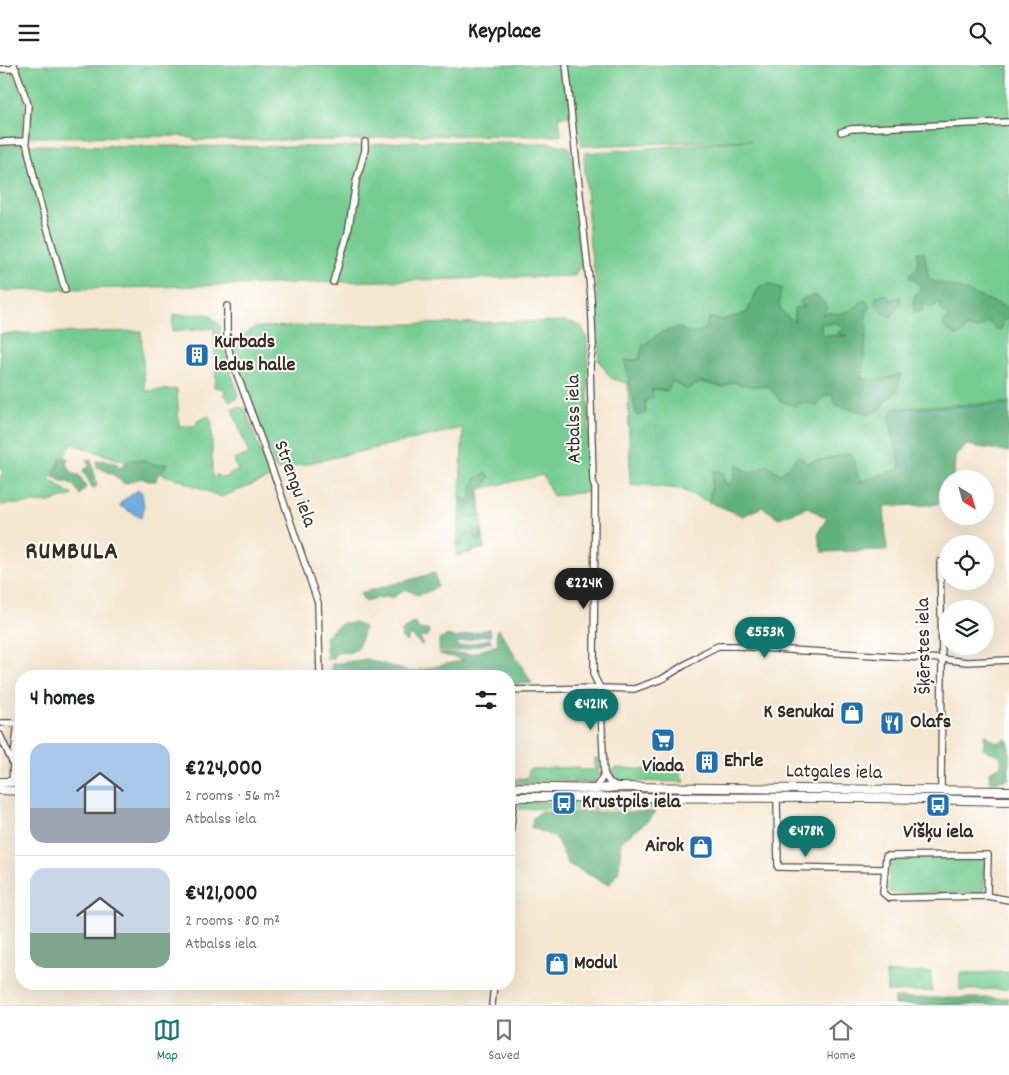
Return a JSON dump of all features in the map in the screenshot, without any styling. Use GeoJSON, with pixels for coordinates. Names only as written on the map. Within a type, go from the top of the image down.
{"type":"FeatureCollection","features":[{"type":"Feature","properties":{"kind":"highway"},"geometry":{"type":"LineString","coordinates":[[0,782],[12,782]]}},
{"type":"Feature","properties":{"kind":"highway","name":"Latgales iela"},"geometry":{"type":"LineString","coordinates":[[515,788],[595,789],[618,787],[1009,791]]}},
{"type":"Feature","properties":{"kind":"highway"},"geometry":{"type":"LineString","coordinates":[[0,791],[15,791]]}},
{"type":"Feature","properties":{"kind":"highway","name":"Latgales iela"},"geometry":{"type":"LineString","coordinates":[[515,797],[777,797],[1009,801]]}},
{"type":"Feature","properties":{"kind":"street","name":"Atbalss iela"},"geometry":{"type":"LineString","coordinates":[[566,65],[591,297],[593,345],[590,373],[592,481],[595,488],[594,676],[600,688],[604,773]]}},
{"type":"Feature","properties":{"kind":"street"},"geometry":{"type":"LineString","coordinates":[[0,69],[15,67],[28,105],[26,141],[39,199],[65,290]]}},
{"type":"Feature","properties":{"kind":"street"},"geometry":{"type":"LineString","coordinates":[[841,132],[851,129],[1009,122]]}},
{"type":"Feature","properties":{"kind":"street"},"geometry":{"type":"LineString","coordinates":[[0,142],[26,141]]}},
{"type":"Feature","properties":{"kind":"street"},"geometry":{"type":"LineString","coordinates":[[333,282],[348,233],[356,182],[365,150],[365,142]]}},
{"type":"Feature","properties":{"kind":"street","name":"Strengu iela"},"geometry":{"type":"LineString","coordinates":[[227,306],[227,339],[230,355],[279,488],[318,603],[320,670]]}},
{"type":"Feature","properties":{"kind":"street","name":"Šķērstes iela"},"geometry":{"type":"LineString","coordinates":[[941,590],[941,790]]}},
{"type":"Feature","properties":{"kind":"street"},"geometry":{"type":"LineString","coordinates":[[515,690],[634,689],[662,679],[718,646],[967,662],[1009,660]]}},
{"type":"Feature","properties":{"kind":"street"},"geometry":{"type":"LineString","coordinates":[[0,723],[15,723]]}},
{"type":"Feature","properties":{"kind":"street"},"geometry":{"type":"LineString","coordinates":[[0,735],[13,764]]}},
{"type":"Feature","properties":{"kind":"street"},"geometry":{"type":"LineString","coordinates":[[12,782],[15,752]]}},
{"type":"Feature","properties":{"kind":"street"},"geometry":{"type":"LineString","coordinates":[[604,773],[609,782],[618,787]]}},
{"type":"Feature","properties":{"kind":"street"},"geometry":{"type":"LineString","coordinates":[[595,789],[604,773]]}},
{"type":"Feature","properties":{"kind":"street"},"geometry":{"type":"LineString","coordinates":[[777,797],[778,867],[884,869]]}},
{"type":"Feature","properties":{"kind":"street"},"geometry":{"type":"LineString","coordinates":[[987,896],[988,855],[886,856],[883,893],[889,898],[987,896],[1009,900]]}},
{"type":"Feature","properties":{"kind":"street"},"geometry":{"type":"LineString","coordinates":[[492,1005],[493,990]]}},
{"type":"Feature","properties":{"kind":"green space"},"geometry":{"type":"Polygon","coordinates":[[[0,65],[10,65],[25,99],[22,138],[0,138],[0,65]]]}},
{"type":"Feature","properties":{"kind":"green space"},"geometry":{"type":"Polygon","coordinates":[[[18,65],[1009,65],[1009,403],[913,407],[889,417],[901,468],[859,482],[850,453],[807,463],[781,474],[750,474],[734,478],[729,485],[714,470],[709,502],[680,489],[630,484],[628,384],[611,378],[599,361],[596,280],[590,246],[584,158],[586,153],[751,140],[582,146],[576,117],[559,116],[561,136],[402,135],[360,140],[196,140],[184,136],[29,137],[31,98],[18,65]],[[759,287],[747,313],[722,320],[709,318],[705,330],[646,357],[626,361],[637,416],[652,389],[672,381],[686,389],[702,382],[723,387],[733,382],[749,386],[768,386],[781,401],[806,402],[832,394],[882,408],[885,401],[897,392],[900,374],[876,381],[862,379],[850,336],[822,335],[820,322],[796,323],[788,318],[759,287]]]}},
{"type":"Feature","properties":{"kind":"green space"},"geometry":{"type":"Polygon","coordinates":[[[414,141],[549,143],[569,147],[572,157],[585,266],[579,268],[574,276],[0,291],[0,145],[332,147],[414,141]]]}},
{"type":"Feature","properties":{"kind":"green space"},"geometry":{"type":"Polygon","coordinates":[[[917,252],[924,252],[929,280],[959,288],[1009,308],[1009,316],[1004,320],[1002,328],[998,330],[991,323],[987,322],[977,328],[966,327],[963,333],[957,336],[945,328],[943,321],[949,318],[940,309],[939,303],[931,308],[922,302],[923,310],[915,313],[914,299],[922,287],[909,276],[918,268],[917,252]]]}},
{"type":"Feature","properties":{"kind":"green space"},"geometry":{"type":"Polygon","coordinates":[[[769,284],[781,288],[780,308],[795,322],[794,308],[805,307],[800,303],[802,299],[815,295],[821,299],[827,306],[822,315],[827,312],[848,312],[865,300],[871,308],[866,311],[867,328],[862,378],[891,378],[900,374],[897,392],[885,401],[882,408],[870,414],[836,405],[832,394],[823,397],[817,407],[808,403],[794,406],[781,401],[768,386],[749,386],[733,382],[723,387],[702,382],[686,389],[672,381],[667,391],[652,389],[653,398],[645,400],[646,413],[637,416],[625,361],[639,360],[643,345],[662,332],[680,328],[691,334],[704,330],[709,318],[722,320],[747,313],[759,287],[769,284]],[[833,322],[829,325],[821,323],[822,335],[847,336],[837,333],[844,329],[833,322]]]}},
{"type":"Feature","properties":{"kind":"green space"},"geometry":{"type":"Polygon","coordinates":[[[888,296],[890,300],[901,297],[900,306],[896,306],[897,310],[891,317],[882,312],[877,306],[876,297],[888,296]]]}},
{"type":"Feature","properties":{"kind":"green space"},"geometry":{"type":"Polygon","coordinates":[[[208,314],[220,325],[220,339],[238,393],[236,399],[230,401],[224,395],[225,389],[214,387],[216,382],[214,328],[172,332],[173,315],[208,314]]]}},
{"type":"Feature","properties":{"kind":"green space"},"geometry":{"type":"Polygon","coordinates":[[[565,321],[581,326],[587,339],[590,488],[587,492],[553,496],[543,475],[479,489],[484,548],[457,556],[463,428],[279,470],[275,467],[233,355],[236,345],[241,338],[256,327],[565,321]]]}},
{"type":"Feature","properties":{"kind":"green space"},"geometry":{"type":"Polygon","coordinates":[[[141,331],[145,391],[177,389],[179,426],[196,426],[197,421],[209,416],[212,424],[212,477],[216,477],[217,474],[218,477],[229,477],[229,474],[238,471],[234,460],[249,454],[232,409],[239,407],[245,409],[270,478],[221,497],[180,480],[72,444],[49,479],[73,495],[50,502],[0,505],[0,477],[3,472],[0,469],[0,334],[141,331]]]}},
{"type":"Feature","properties":{"kind":"green space"},"geometry":{"type":"Polygon","coordinates":[[[1009,403],[1009,452],[967,445],[955,456],[954,470],[939,470],[939,503],[884,506],[887,550],[822,552],[819,542],[819,531],[827,519],[808,507],[779,518],[762,507],[743,516],[709,502],[714,470],[724,473],[724,481],[729,485],[734,478],[737,464],[750,473],[767,465],[781,474],[799,456],[807,463],[851,453],[860,482],[901,468],[889,417],[896,408],[1009,403]]]}},
{"type":"Feature","properties":{"kind":"green space"},"geometry":{"type":"Polygon","coordinates":[[[68,458],[66,463],[73,474],[79,475],[86,487],[80,495],[73,485],[53,476],[60,463],[59,459],[68,458]]]}},
{"type":"Feature","properties":{"kind":"green space"},"geometry":{"type":"Polygon","coordinates":[[[91,459],[97,485],[95,488],[92,487],[83,470],[88,468],[89,465],[86,460],[91,459]]]}},
{"type":"Feature","properties":{"kind":"green space"},"geometry":{"type":"Polygon","coordinates":[[[105,460],[116,463],[119,467],[131,460],[144,460],[156,465],[169,463],[157,476],[156,481],[148,481],[141,478],[124,484],[114,475],[97,467],[97,461],[105,460]]]}},
{"type":"Feature","properties":{"kind":"green space"},"geometry":{"type":"Polygon","coordinates":[[[486,474],[490,476],[484,488],[478,490],[480,516],[471,517],[466,520],[467,523],[481,531],[482,539],[478,541],[467,533],[462,546],[457,546],[460,497],[469,503],[475,479],[486,474]]]}},
{"type":"Feature","properties":{"kind":"green space"},"geometry":{"type":"Polygon","coordinates":[[[435,573],[438,586],[428,592],[417,595],[406,589],[394,597],[364,601],[360,593],[435,573]]]}},
{"type":"Feature","properties":{"kind":"green space"},"geometry":{"type":"Polygon","coordinates":[[[414,622],[417,624],[418,629],[429,630],[428,636],[420,637],[423,644],[421,645],[412,636],[409,636],[407,642],[401,638],[402,631],[414,622]]]}},
{"type":"Feature","properties":{"kind":"green space"},"geometry":{"type":"Polygon","coordinates":[[[342,623],[354,623],[364,627],[360,643],[350,652],[338,651],[332,659],[327,659],[325,636],[342,623]]]}},
{"type":"Feature","properties":{"kind":"green space"},"geometry":{"type":"Polygon","coordinates":[[[489,629],[491,635],[488,637],[485,635],[457,643],[458,647],[490,639],[491,642],[459,651],[439,651],[439,639],[447,635],[456,638],[489,629]]]}},
{"type":"Feature","properties":{"kind":"green space"},"geometry":{"type":"Polygon","coordinates":[[[499,629],[532,683],[515,684],[515,670],[420,670],[464,660],[439,654],[441,653],[470,654],[498,645],[496,631],[499,629]]]}},
{"type":"Feature","properties":{"kind":"green space"},"geometry":{"type":"Polygon","coordinates":[[[366,659],[404,670],[330,670],[332,664],[366,659]]]}},
{"type":"Feature","properties":{"kind":"green space"},"geometry":{"type":"Polygon","coordinates":[[[985,734],[997,743],[1006,739],[1009,743],[1009,779],[990,783],[989,772],[1001,766],[1001,756],[983,749],[985,734]]]}},
{"type":"Feature","properties":{"kind":"green space"},"geometry":{"type":"Polygon","coordinates":[[[595,758],[599,759],[599,777],[596,780],[515,779],[526,778],[529,769],[579,767],[579,770],[595,770],[595,758]]]}},
{"type":"Feature","properties":{"kind":"green space"},"geometry":{"type":"Polygon","coordinates":[[[654,766],[673,768],[679,772],[685,782],[613,781],[608,778],[607,773],[617,768],[653,770],[654,766]]]}},
{"type":"Feature","properties":{"kind":"green space"},"geometry":{"type":"Polygon","coordinates":[[[515,781],[596,782],[592,784],[518,784],[515,781]]]}},
{"type":"Feature","properties":{"kind":"green space"},"geometry":{"type":"Polygon","coordinates":[[[611,791],[995,794],[996,796],[611,793],[611,791]]]}},
{"type":"Feature","properties":{"kind":"green space"},"geometry":{"type":"Polygon","coordinates":[[[589,800],[656,802],[660,804],[661,808],[567,809],[568,802],[589,800]]]}},
{"type":"Feature","properties":{"kind":"green space"},"geometry":{"type":"Polygon","coordinates":[[[528,802],[555,802],[555,808],[518,809],[521,804],[528,802]]]}},
{"type":"Feature","properties":{"kind":"green space"},"geometry":{"type":"Polygon","coordinates":[[[539,812],[656,812],[621,842],[619,871],[609,885],[568,864],[556,838],[531,827],[533,818],[539,812]]]}},
{"type":"Feature","properties":{"kind":"green space"},"geometry":{"type":"Polygon","coordinates":[[[984,857],[984,891],[982,893],[891,893],[888,890],[891,858],[984,857]]]}},
{"type":"Feature","properties":{"kind":"green space"},"geometry":{"type":"Polygon","coordinates":[[[931,972],[932,991],[887,992],[886,973],[931,972]]]}},
{"type":"Feature","properties":{"kind":"green space"},"geometry":{"type":"Polygon","coordinates":[[[1009,972],[1009,989],[960,990],[960,973],[1009,972]]]}},
{"type":"Feature","properties":{"kind":"green space"},"geometry":{"type":"Polygon","coordinates":[[[894,998],[1008,998],[1008,1005],[894,1005],[894,998]]]}},
{"type":"Feature","properties":{"kind":"water"},"geometry":{"type":"Polygon","coordinates":[[[138,490],[141,491],[143,501],[141,518],[120,506],[121,502],[138,490]]]}},
{"type":"Feature","properties":{"kind":"waterway"},"geometry":{"type":"LineString","coordinates":[[650,391],[666,473]]}},
{"type":"Feature","properties":{"kind":"waterway"},"geometry":{"type":"LineString","coordinates":[[914,471],[906,424],[900,412],[1009,409]]}},
{"type":"Feature","properties":{"kind":"waterway"},"geometry":{"type":"LineString","coordinates":[[455,641],[488,632],[489,641],[460,649]]}},
{"type":"Feature","properties":{"kind":"place","name":"Kurbads ledus halle"},"geometry":{"type":"Point","coordinates":[197,355]}},
{"type":"Feature","properties":{"kind":"place","name":"K Senukai"},"geometry":{"type":"Point","coordinates":[852,713]}},
{"type":"Feature","properties":{"kind":"place","name":"Olafs"},"geometry":{"type":"Point","coordinates":[892,723]}},
{"type":"Feature","properties":{"kind":"place","name":"Viada"},"geometry":{"type":"Point","coordinates":[663,740]}},
{"type":"Feature","properties":{"kind":"place","name":"Ehrle"},"geometry":{"type":"Point","coordinates":[707,762]}},
{"type":"Feature","properties":{"kind":"place","name":"Krustpils iela"},"geometry":{"type":"Point","coordinates":[564,803]}},
{"type":"Feature","properties":{"kind":"place","name":"Višķu iela"},"geometry":{"type":"Point","coordinates":[938,805]}},
{"type":"Feature","properties":{"kind":"place","name":"Airok"},"geometry":{"type":"Point","coordinates":[701,847]}},
{"type":"Feature","properties":{"kind":"place","name":"Modul"},"geometry":{"type":"Point","coordinates":[557,964]}},
{"type":"Feature","properties":{"kind":"district","name":"RUMBULA"},"geometry":{"type":"Point","coordinates":[72,553]}}]}
